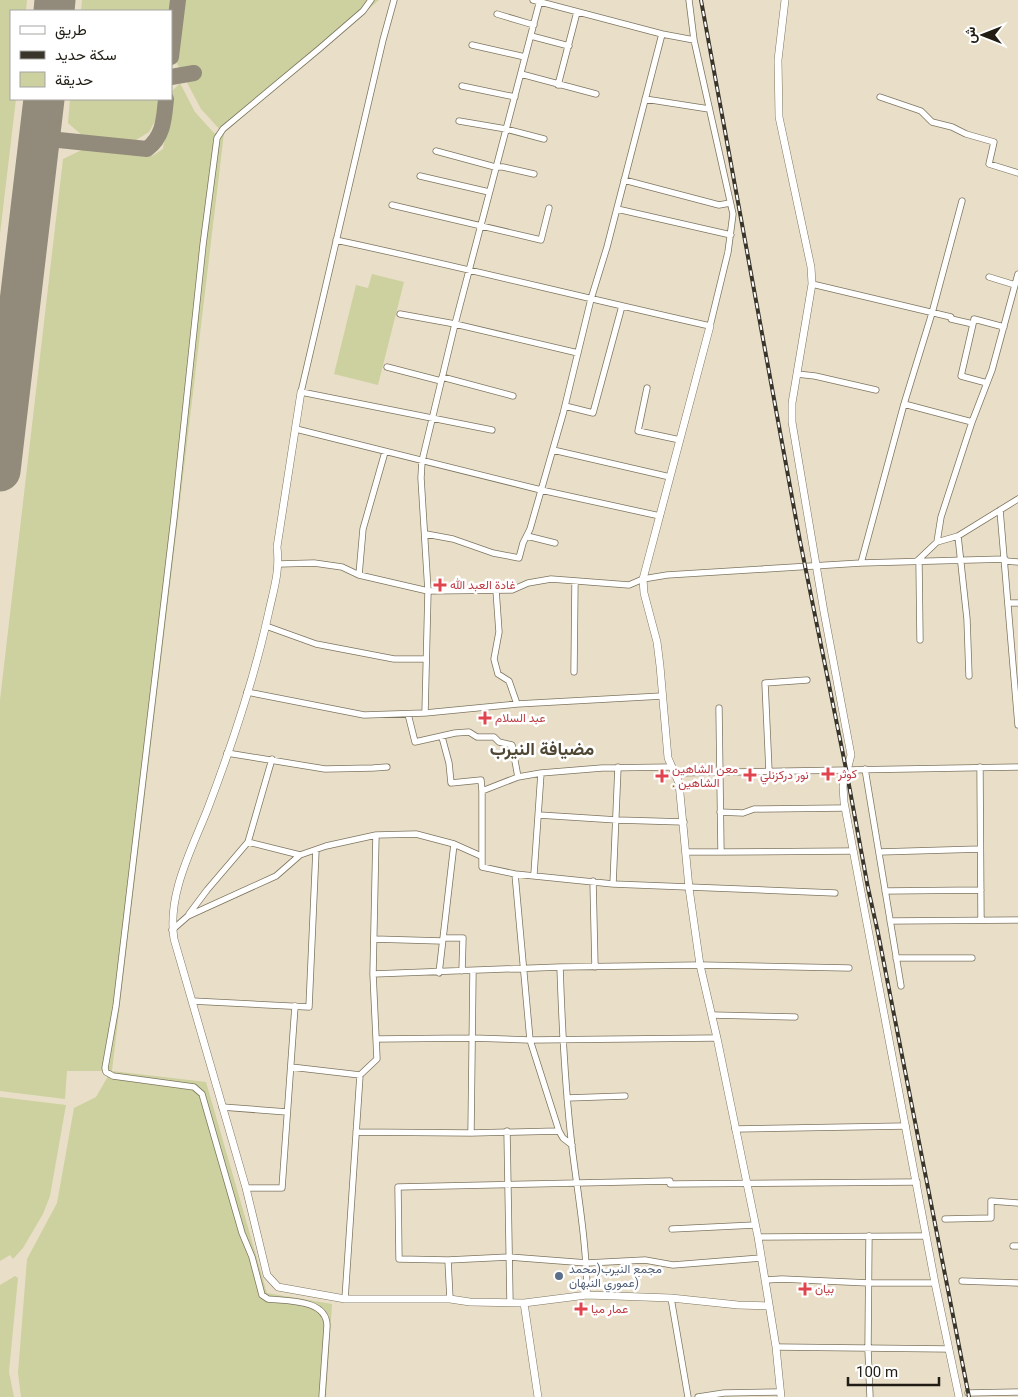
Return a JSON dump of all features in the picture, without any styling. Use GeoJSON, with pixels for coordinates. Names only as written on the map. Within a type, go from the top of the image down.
{"type":"FeatureCollection","features":[{"type":"Feature","properties":{"kind":"street"},"geometry":{"type":"LineString","coordinates":[[322,1397],[327,1322],[325,1315],[320,1309],[312,1306],[268,1299],[262,1295],[202,1094],[194,1087],[109,1075],[105,1068],[116,1006],[217,138],[222,129],[319,49],[363,10],[371,0]]}},
{"type":"Feature","properties":{"kind":"street"},"geometry":{"type":"LineString","coordinates":[[394,0],[380,49],[301,392],[277,547],[279,564],[266,626],[227,753],[186,863],[175,899],[172,930],[246,1188],[268,1274],[278,1286],[345,1299],[450,1299],[470,1302],[524,1303],[587,1295],[672,1298],[769,1306]]}},
{"type":"Feature","properties":{"kind":"street"},"geometry":{"type":"LineString","coordinates":[[533,0],[662,34],[694,40]]}},
{"type":"Feature","properties":{"kind":"street"},"geometry":{"type":"LineString","coordinates":[[689,0],[694,40],[733,214],[731,235],[710,326],[643,579],[644,593],[657,642],[668,758],[680,783],[689,888],[700,965],[758,1237],[776,1347],[780,1395],[724,1393],[698,1397]]}},
{"type":"Feature","properties":{"kind":"street"},"geometry":{"type":"LineString","coordinates":[[785,0],[778,60],[779,117],[811,267],[812,284],[792,403],[792,422],[851,755],[843,786],[845,808],[917,1182],[934,1283],[959,1397]]}},
{"type":"Feature","properties":{"kind":"street"},"geometry":{"type":"LineString","coordinates":[[425,713],[428,591],[422,461],[455,324],[482,226],[495,167],[540,1]]}},
{"type":"Feature","properties":{"kind":"street"},"geometry":{"type":"LineString","coordinates":[[558,85],[577,12]]}},
{"type":"Feature","properties":{"kind":"street"},"geometry":{"type":"LineString","coordinates":[[497,14],[534,25]]}},
{"type":"Feature","properties":{"kind":"street"},"geometry":{"type":"LineString","coordinates":[[426,534],[453,539],[493,553],[519,558],[530,529],[553,450],[591,299],[617,209],[662,34]]}},
{"type":"Feature","properties":{"kind":"street"},"geometry":{"type":"LineString","coordinates":[[531,36],[569,46]]}},
{"type":"Feature","properties":{"kind":"street"},"geometry":{"type":"LineString","coordinates":[[472,45],[526,56]]}},
{"type":"Feature","properties":{"kind":"street"},"geometry":{"type":"LineString","coordinates":[[521,74],[596,94]]}},
{"type":"Feature","properties":{"kind":"street"},"geometry":{"type":"LineString","coordinates":[[462,86],[515,96]]}},
{"type":"Feature","properties":{"kind":"street"},"geometry":{"type":"LineString","coordinates":[[880,97],[921,111],[932,122],[994,142],[989,164],[1018,172]]}},
{"type":"Feature","properties":{"kind":"street"},"geometry":{"type":"LineString","coordinates":[[645,99],[709,109]]}},
{"type":"Feature","properties":{"kind":"street"},"geometry":{"type":"LineString","coordinates":[[459,121],[506,129],[544,139]]}},
{"type":"Feature","properties":{"kind":"street"},"geometry":{"type":"LineString","coordinates":[[436,151],[495,167],[534,174]]}},
{"type":"Feature","properties":{"kind":"street"},"geometry":{"type":"LineString","coordinates":[[420,176],[489,192]]}},
{"type":"Feature","properties":{"kind":"street"},"geometry":{"type":"LineString","coordinates":[[624,180],[719,204],[730,203]]}},
{"type":"Feature","properties":{"kind":"street"},"geometry":{"type":"LineString","coordinates":[[861,563],[962,201]]}},
{"type":"Feature","properties":{"kind":"street"},"geometry":{"type":"LineString","coordinates":[[392,205],[541,240],[549,208]]}},
{"type":"Feature","properties":{"kind":"street"},"geometry":{"type":"LineString","coordinates":[[617,209],[731,235]]}},
{"type":"Feature","properties":{"kind":"street"},"geometry":{"type":"LineString","coordinates":[[336,240],[470,269],[710,326]]}},
{"type":"Feature","properties":{"kind":"street"},"geometry":{"type":"LineString","coordinates":[[937,542],[941,517],[1016,293],[1015,285],[1018,274]]}},
{"type":"Feature","properties":{"kind":"street"},"geometry":{"type":"LineString","coordinates":[[989,277],[1015,285]]}},
{"type":"Feature","properties":{"kind":"street"},"geometry":{"type":"LineString","coordinates":[[812,284],[973,324]]}},
{"type":"Feature","properties":{"kind":"street"},"geometry":{"type":"LineString","coordinates":[[565,406],[593,413],[622,306]]}},
{"type":"Feature","properties":{"kind":"street"},"geometry":{"type":"LineString","coordinates":[[400,314],[455,324],[578,353]]}},
{"type":"Feature","properties":{"kind":"street"},"geometry":{"type":"LineString","coordinates":[[987,383],[961,376],[974,319],[1004,327]]}},
{"type":"Feature","properties":{"kind":"street"},"geometry":{"type":"LineString","coordinates":[[388,367],[513,396]]}},
{"type":"Feature","properties":{"kind":"street"},"geometry":{"type":"LineString","coordinates":[[797,374],[815,376],[876,390]]}},
{"type":"Feature","properties":{"kind":"street"},"geometry":{"type":"LineString","coordinates":[[647,388],[638,431],[680,440]]}},
{"type":"Feature","properties":{"kind":"street"},"geometry":{"type":"LineString","coordinates":[[301,392],[492,430]]}},
{"type":"Feature","properties":{"kind":"street"},"geometry":{"type":"LineString","coordinates":[[904,404],[972,422]]}},
{"type":"Feature","properties":{"kind":"street"},"geometry":{"type":"LineString","coordinates":[[296,429],[542,490],[660,516]]}},
{"type":"Feature","properties":{"kind":"street"},"geometry":{"type":"LineString","coordinates":[[553,450],[670,477]]}},
{"type":"Feature","properties":{"kind":"street"},"geometry":{"type":"LineString","coordinates":[[359,575],[363,529],[385,452]]}},
{"type":"Feature","properties":{"kind":"street"},"geometry":{"type":"LineString","coordinates":[[920,640],[918,561],[937,542],[958,536],[1018,499]]}},
{"type":"Feature","properties":{"kind":"street"},"geometry":{"type":"LineString","coordinates":[[1000,510],[1008,603],[1015,653],[1018,724]]}},
{"type":"Feature","properties":{"kind":"street"},"geometry":{"type":"LineString","coordinates":[[527,536],[556,544]]}},
{"type":"Feature","properties":{"kind":"street"},"geometry":{"type":"LineString","coordinates":[[958,536],[967,619],[969,676]]}},
{"type":"Feature","properties":{"kind":"street"},"geometry":{"type":"LineString","coordinates":[[279,564],[314,563],[342,567],[359,575],[428,591],[512,590],[537,581],[550,579],[629,585],[643,579],[667,576],[861,563],[961,559],[1018,562]]}},
{"type":"Feature","properties":{"kind":"street"},"geometry":{"type":"LineString","coordinates":[[574,672],[575,581]]}},
{"type":"Feature","properties":{"kind":"street"},"geometry":{"type":"LineString","coordinates":[[496,590],[499,632],[494,659],[498,674],[509,681],[517,704]]}},
{"type":"Feature","properties":{"kind":"street"},"geometry":{"type":"LineString","coordinates":[[1008,603],[1018,603]]}},
{"type":"Feature","properties":{"kind":"street"},"geometry":{"type":"LineString","coordinates":[[266,626],[316,644],[394,659],[426,659]]}},
{"type":"Feature","properties":{"kind":"street"},"geometry":{"type":"LineString","coordinates":[[769,771],[765,683],[807,680]]}},
{"type":"Feature","properties":{"kind":"street"},"geometry":{"type":"LineString","coordinates":[[247,692],[364,715],[425,713],[517,704],[662,696]]}},
{"type":"Feature","properties":{"kind":"street"},"geometry":{"type":"LineString","coordinates":[[720,708],[721,852]]}},
{"type":"Feature","properties":{"kind":"street"},"geometry":{"type":"LineString","coordinates":[[408,714],[415,742],[442,737],[450,733],[469,732],[477,737],[494,737],[499,742],[512,745],[518,777]]}},
{"type":"Feature","properties":{"kind":"street"},"geometry":{"type":"LineString","coordinates":[[442,737],[449,763],[451,783],[480,780],[482,791],[482,867],[515,874],[534,874],[613,884],[835,893]]}},
{"type":"Feature","properties":{"kind":"street"},"geometry":{"type":"LineString","coordinates":[[227,753],[325,769],[387,767]]}},
{"type":"Feature","properties":{"kind":"street"},"geometry":{"type":"LineString","coordinates":[[172,930],[188,916],[207,890],[248,842],[272,759]]}},
{"type":"Feature","properties":{"kind":"street"},"geometry":{"type":"LineString","coordinates":[[613,884],[618,767]]}},
{"type":"Feature","properties":{"kind":"street"},"geometry":{"type":"LineString","coordinates":[[482,791],[518,777],[541,773],[618,767],[720,772],[1018,767]]}},
{"type":"Feature","properties":{"kind":"street"},"geometry":{"type":"LineString","coordinates":[[980,767],[981,919]]}},
{"type":"Feature","properties":{"kind":"street"},"geometry":{"type":"LineString","coordinates":[[865,769],[901,986]]}},
{"type":"Feature","properties":{"kind":"street"},"geometry":{"type":"LineString","coordinates":[[534,874],[541,773]]}},
{"type":"Feature","properties":{"kind":"street"},"geometry":{"type":"LineString","coordinates":[[720,812],[743,813],[754,809],[845,808]]}},
{"type":"Feature","properties":{"kind":"street"},"geometry":{"type":"LineString","coordinates":[[539,815],[684,822]]}},
{"type":"Feature","properties":{"kind":"street"},"geometry":{"type":"LineString","coordinates":[[188,916],[276,876],[300,855],[376,835],[416,834],[454,844],[481,856]]}},
{"type":"Feature","properties":{"kind":"street"},"geometry":{"type":"LineString","coordinates":[[345,1299],[360,1075],[377,1059],[373,974],[376,835]]}},
{"type":"Feature","properties":{"kind":"street"},"geometry":{"type":"LineString","coordinates":[[248,842],[300,855]]}},
{"type":"Feature","properties":{"kind":"street"},"geometry":{"type":"LineString","coordinates":[[439,973],[454,844]]}},
{"type":"Feature","properties":{"kind":"street"},"geometry":{"type":"LineString","coordinates":[[192,1001],[309,1007],[316,850]]}},
{"type":"Feature","properties":{"kind":"street"},"geometry":{"type":"LineString","coordinates":[[879,852],[980,850]]}},
{"type":"Feature","properties":{"kind":"street"},"geometry":{"type":"LineString","coordinates":[[687,852],[853,851]]}},
{"type":"Feature","properties":{"kind":"street"},"geometry":{"type":"LineString","coordinates":[[515,874],[530,1040],[559,1131],[563,1138],[572,1145]]}},
{"type":"Feature","properties":{"kind":"street"},"geometry":{"type":"LineString","coordinates":[[593,881],[595,967]]}},
{"type":"Feature","properties":{"kind":"street"},"geometry":{"type":"LineString","coordinates":[[884,891],[981,890]]}},
{"type":"Feature","properties":{"kind":"street"},"geometry":{"type":"LineString","coordinates":[[890,921],[1018,920]]}},
{"type":"Feature","properties":{"kind":"street"},"geometry":{"type":"LineString","coordinates":[[374,940],[463,938],[462,971]]}},
{"type":"Feature","properties":{"kind":"street"},"geometry":{"type":"LineString","coordinates":[[896,958],[972,958]]}},
{"type":"Feature","properties":{"kind":"street"},"geometry":{"type":"LineString","coordinates":[[373,974],[560,967],[700,965],[849,968]]}},
{"type":"Feature","properties":{"kind":"street"},"geometry":{"type":"LineString","coordinates":[[560,967],[562,1039],[576,1182],[587,1263],[587,1295]]}},
{"type":"Feature","properties":{"kind":"street"},"geometry":{"type":"LineString","coordinates":[[471,1133],[473,971]]}},
{"type":"Feature","properties":{"kind":"street"},"geometry":{"type":"LineString","coordinates":[[246,1188],[282,1188],[295,1006]]}},
{"type":"Feature","properties":{"kind":"street"},"geometry":{"type":"LineString","coordinates":[[712,1015],[794,1017]]}},
{"type":"Feature","properties":{"kind":"street"},"geometry":{"type":"LineString","coordinates":[[376,1039],[717,1038]]}},
{"type":"Feature","properties":{"kind":"street"},"geometry":{"type":"LineString","coordinates":[[291,1067],[360,1075]]}},
{"type":"Feature","properties":{"kind":"street"},"geometry":{"type":"LineString","coordinates":[[567,1098],[625,1096]]}},
{"type":"Feature","properties":{"kind":"street"},"geometry":{"type":"LineString","coordinates":[[222,1106],[287,1112]]}},
{"type":"Feature","properties":{"kind":"street"},"geometry":{"type":"LineString","coordinates":[[735,1129],[906,1126]]}},
{"type":"Feature","properties":{"kind":"street"},"geometry":{"type":"LineString","coordinates":[[507,1131],[510,1302]]}},
{"type":"Feature","properties":{"kind":"street"},"geometry":{"type":"LineString","coordinates":[[356,1132],[471,1133],[559,1131]]}},
{"type":"Feature","properties":{"kind":"street"},"geometry":{"type":"LineString","coordinates":[[761,1258],[673,1265],[646,1260],[587,1263],[508,1257],[448,1260],[398,1259],[398,1187],[576,1182],[748,1184],[917,1182]]}},
{"type":"Feature","properties":{"kind":"street"},"geometry":{"type":"LineString","coordinates":[[945,1219],[991,1218],[991,1201],[1018,1203]]}},
{"type":"Feature","properties":{"kind":"street"},"geometry":{"type":"LineString","coordinates":[[672,1229],[755,1225]]}},
{"type":"Feature","properties":{"kind":"street"},"geometry":{"type":"LineString","coordinates":[[869,1236],[868,1349],[870,1397]]}},
{"type":"Feature","properties":{"kind":"street"},"geometry":{"type":"LineString","coordinates":[[758,1237],[926,1236]]}},
{"type":"Feature","properties":{"kind":"street"},"geometry":{"type":"LineString","coordinates":[[448,1260],[450,1299]]}},
{"type":"Feature","properties":{"kind":"street"},"geometry":{"type":"LineString","coordinates":[[766,1280],[934,1283]]}},
{"type":"Feature","properties":{"kind":"street"},"geometry":{"type":"LineString","coordinates":[[962,1281],[1018,1283]]}},
{"type":"Feature","properties":{"kind":"street"},"geometry":{"type":"LineString","coordinates":[[672,1298],[688,1397]]}},
{"type":"Feature","properties":{"kind":"street"},"geometry":{"type":"LineString","coordinates":[[524,1303],[538,1397]]}},
{"type":"Feature","properties":{"kind":"street"},"geometry":{"type":"LineString","coordinates":[[776,1347],[949,1348]]}},
{"type":"Feature","properties":{"kind":"street"},"geometry":{"type":"LineString","coordinates":[[968,1393],[1018,1392]]}},
{"type":"Feature","properties":{"kind":"green space"},"geometry":{"type":"Polygon","coordinates":[[[0,0],[27,0],[26,10],[10,10],[10,100],[16,100],[0,234],[0,0]]]}},
{"type":"Feature","properties":{"kind":"green space"},"geometry":{"type":"Polygon","coordinates":[[[82,0],[172,0],[171,10],[81,10],[82,0]]]}},
{"type":"Feature","properties":{"kind":"green space"},"geometry":{"type":"Polygon","coordinates":[[[182,0],[379,0],[224,133],[112,1071],[206,1082],[267,1293],[332,1304],[326,1397],[21,1397],[18,1373],[27,1259],[57,1203],[74,1108],[96,1097],[111,1071],[67,1071],[65,1099],[0,1091],[0,700],[63,159],[86,148],[152,156],[163,149],[172,91],[180,83],[195,112],[214,133],[223,133],[201,109],[175,60],[182,0]]]}},
{"type":"Feature","properties":{"kind":"green space"},"geometry":{"type":"Polygon","coordinates":[[[70,100],[161,100],[159,114],[149,132],[131,143],[85,138],[68,123],[70,100]]]}},
{"type":"Feature","properties":{"kind":"green space"},"geometry":{"type":"Polygon","coordinates":[[[372,274],[404,282],[378,385],[334,374],[356,285],[368,288],[372,274]]]}},
{"type":"Feature","properties":{"kind":"green space"},"geometry":{"type":"Polygon","coordinates":[[[0,1097],[66,1105],[50,1196],[43,1214],[23,1248],[13,1259],[10,1255],[0,1261],[0,1097]]]}},
{"type":"Feature","properties":{"kind":"green space"},"geometry":{"type":"Polygon","coordinates":[[[15,1276],[18,1278],[9,1372],[14,1397],[0,1397],[0,1285],[15,1276]]]}},
{"type":"Feature","properties":{"kind":"taxiway"},"geometry":{"type":"LineString","coordinates":[[172,49],[178,0]]}},
{"type":"Feature","properties":{"kind":"taxiway"},"geometry":{"type":"LineString","coordinates":[[172,77],[194,73]]}},
{"type":"Feature","properties":{"kind":"taxiway"},"geometry":{"type":"LineString","coordinates":[[39,138],[147,149],[153,144],[160,132],[164,120],[166,100]]}},
{"type":"Feature","properties":{"kind":"runway"},"geometry":{"type":"LineString","coordinates":[[54,10],[55,0]]}},
{"type":"Feature","properties":{"kind":"runway"},"geometry":{"type":"LineString","coordinates":[[0,471],[44,100]]}},
{"type":"Feature","properties":{"kind":"railway"},"geometry":{"type":"LineString","coordinates":[[701,0],[800,541],[969,1397]]}},
{"type":"Feature","properties":{"kind":"place","name":"غادة العبد الله"},"geometry":{"type":"Point","coordinates":[440,585]}},
{"type":"Feature","properties":{"kind":"place","name":"عبد السلام"},"geometry":{"type":"Point","coordinates":[485,718]}},
{"type":"Feature","properties":{"kind":"place","name":"كوثر"},"geometry":{"type":"Point","coordinates":[828,774]}},
{"type":"Feature","properties":{"kind":"place","name":"نور دركزنلي"},"geometry":{"type":"Point","coordinates":[750,775]}},
{"type":"Feature","properties":{"kind":"place","name":"معن الشاهين . الشاهين"},"geometry":{"type":"Point","coordinates":[662,776]}},
{"type":"Feature","properties":{"kind":"place","name":"مجمع النيرب(محمد عموري النبهان)"},"geometry":{"type":"Point","coordinates":[559,1276]}},
{"type":"Feature","properties":{"kind":"place","name":"بيان"},"geometry":{"type":"Point","coordinates":[805,1289]}},
{"type":"Feature","properties":{"kind":"place","name":"عمار ميا"},"geometry":{"type":"Point","coordinates":[581,1309]}},
{"type":"Feature","properties":{"kind":"district","name":"مضيافة النيرب"},"geometry":{"type":"Point","coordinates":[542,748]}}]}
